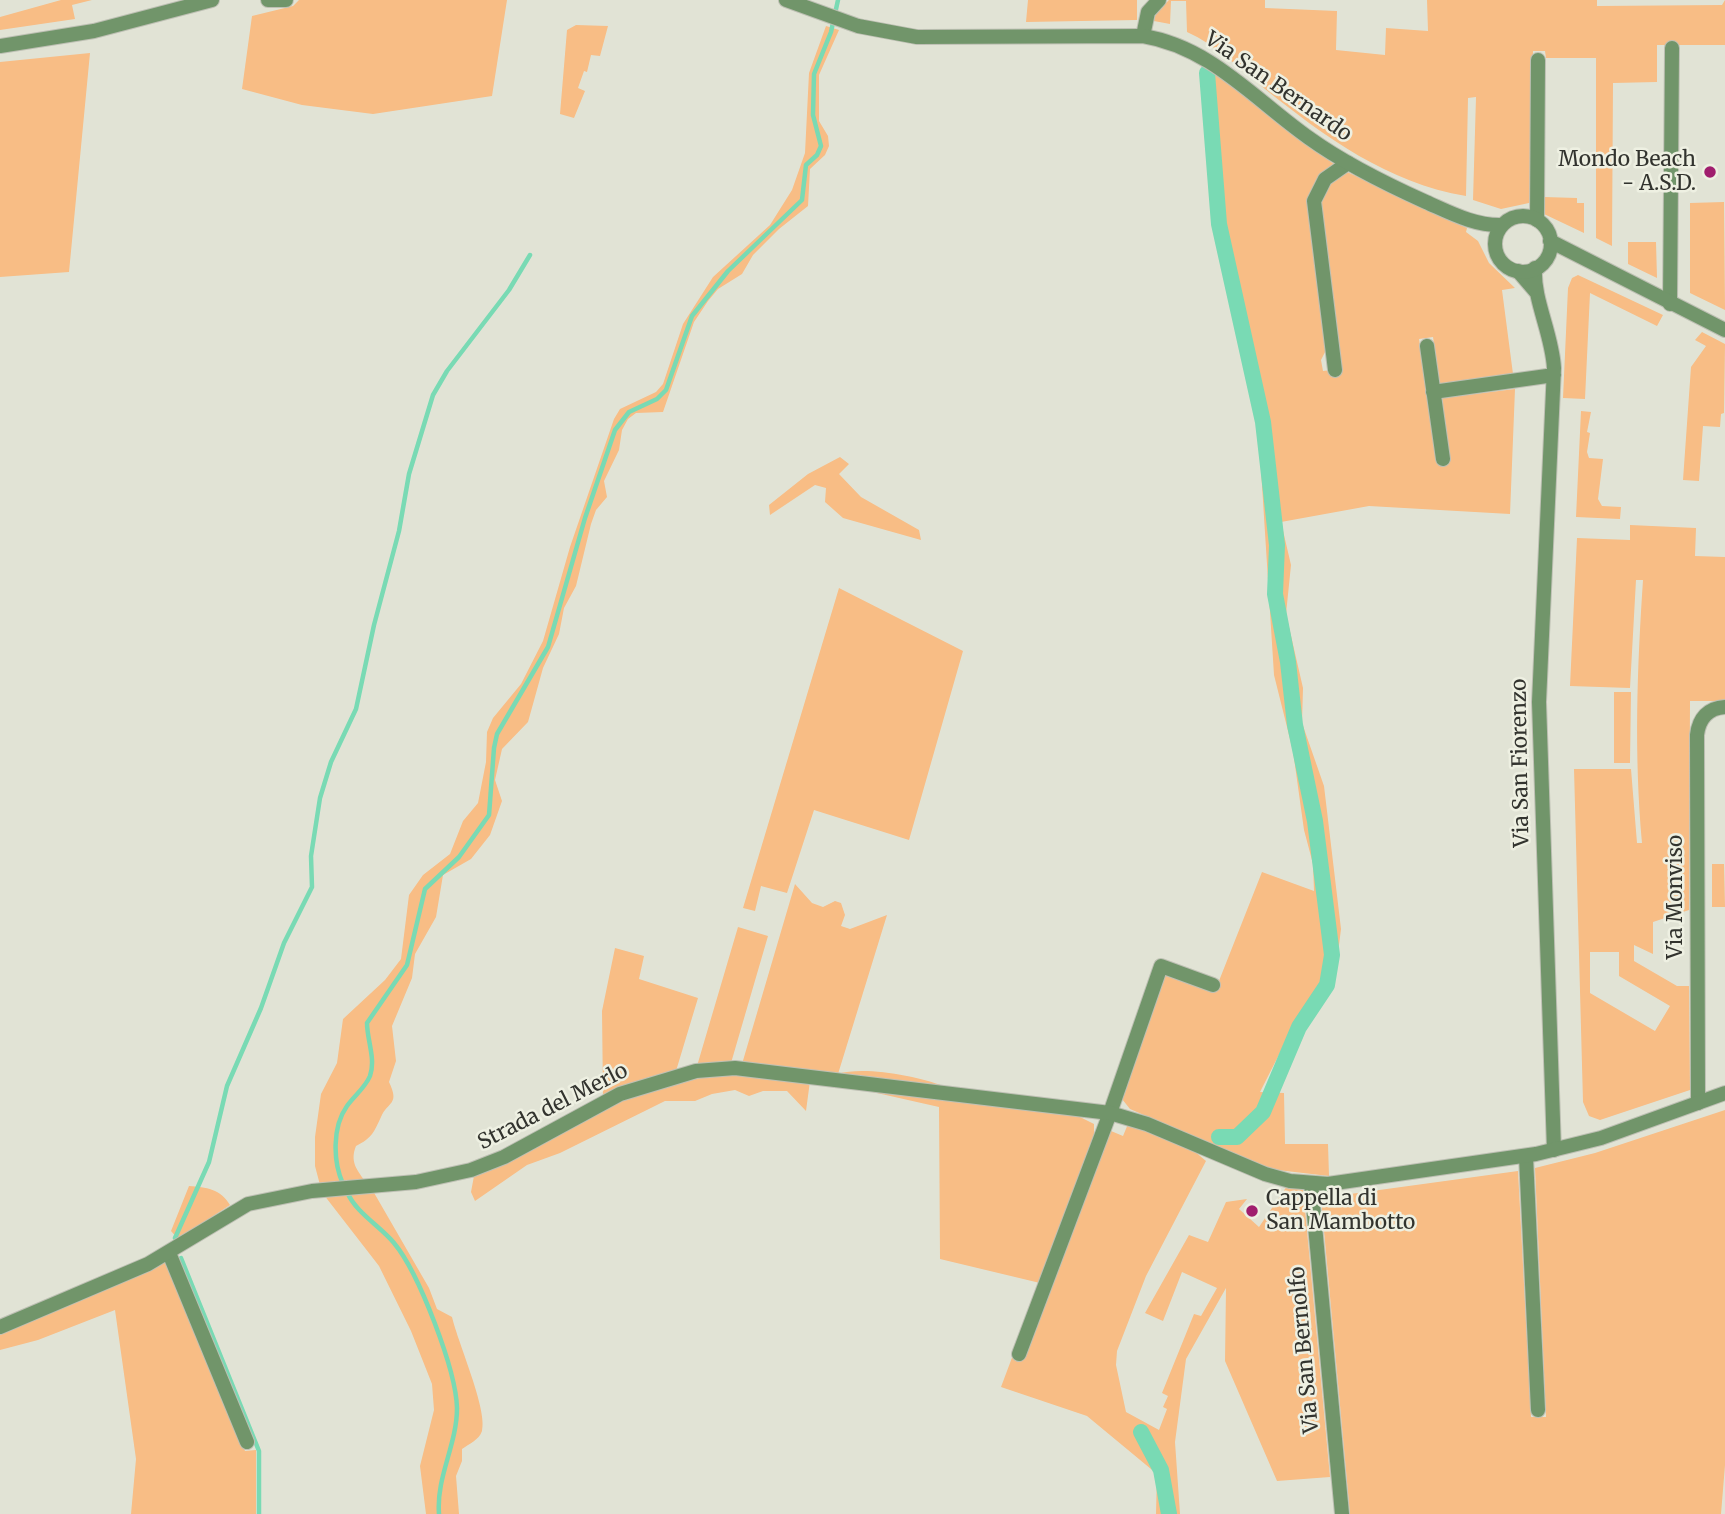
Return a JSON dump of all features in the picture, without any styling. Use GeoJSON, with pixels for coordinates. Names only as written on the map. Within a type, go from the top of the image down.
{"type":"FeatureCollection","features":[{"type":"Feature","properties":{"kind":"street"},"geometry":{"type":"LineString","coordinates":[[0,46],[105,29],[212,0]]}},
{"type":"Feature","properties":{"kind":"street"},"geometry":{"type":"LineString","coordinates":[[268,0],[286,0]]}},
{"type":"Feature","properties":{"kind":"street","name":"Via San Bernardo"},"geometry":{"type":"LineString","coordinates":[[786,0],[827,17],[887,33],[946,39],[1143,36],[1185,47],[1206,58],[1306,136],[1348,163],[1418,198],[1475,223],[1502,226],[1509,220],[1532,218]]}},
{"type":"Feature","properties":{"kind":"street"},"geometry":{"type":"LineString","coordinates":[[1143,36],[1148,12],[1159,0]]}},
{"type":"Feature","properties":{"kind":"street"},"geometry":{"type":"LineString","coordinates":[[1671,304],[1672,48]]}},
{"type":"Feature","properties":{"kind":"street"},"geometry":{"type":"LineString","coordinates":[[1538,60],[1536,198],[1532,218],[1546,229],[1550,241],[1547,257]]}},
{"type":"Feature","properties":{"kind":"street","name":"Via San Bernardo"},"geometry":{"type":"LineString","coordinates":[[1335,370],[1314,201],[1325,179],[1348,163]]}},
{"type":"Feature","properties":{"kind":"street","name":"Via San Bernardo"},"geometry":{"type":"LineString","coordinates":[[1475,223],[1495,243],[1501,261],[1518,271]]}},
{"type":"Feature","properties":{"kind":"street"},"geometry":{"type":"LineString","coordinates":[[1495,243],[1502,226]]}},
{"type":"Feature","properties":{"kind":"street"},"geometry":{"type":"LineString","coordinates":[[1550,241],[1725,330]]}},
{"type":"Feature","properties":{"kind":"street"},"geometry":{"type":"LineString","coordinates":[[1518,271],[1535,268],[1547,257],[1563,255],[1581,259]]}},
{"type":"Feature","properties":{"kind":"street","name":"Via San Fiorenzo"},"geometry":{"type":"LineString","coordinates":[[1535,268],[1538,296],[1551,335],[1554,375],[1539,702],[1554,1150]]}},
{"type":"Feature","properties":{"kind":"street","name":"Via San Fiorenzo"},"geometry":{"type":"LineString","coordinates":[[1518,271],[1538,296]]}},
{"type":"Feature","properties":{"kind":"street"},"geometry":{"type":"LineString","coordinates":[[1427,346],[1443,459]]}},
{"type":"Feature","properties":{"kind":"street"},"geometry":{"type":"LineString","coordinates":[[1433,392],[1554,375]]}},
{"type":"Feature","properties":{"kind":"street","name":"Via Monviso"},"geometry":{"type":"LineString","coordinates":[[1699,1102],[1697,735],[1703,716],[1710,710],[1725,706]]}},
{"type":"Feature","properties":{"kind":"street"},"geometry":{"type":"LineString","coordinates":[[1019,1354],[1110,1113],[1161,966],[1213,985]]}},
{"type":"Feature","properties":{"kind":"street","name":"Strada del Merlo"},"geometry":{"type":"LineString","coordinates":[[0,1326],[169,1253],[241,1207],[323,1189],[416,1182],[471,1170],[504,1157],[620,1094],[661,1080],[712,1069],[834,1079],[1110,1113]]}},
{"type":"Feature","properties":{"kind":"street"},"geometry":{"type":"LineString","coordinates":[[1110,1113],[1147,1124],[1256,1172],[1311,1183],[1345,1182],[1526,1157],[1725,1093]]}},
{"type":"Feature","properties":{"kind":"street"},"geometry":{"type":"LineString","coordinates":[[1526,1157],[1538,1410]]}},
{"type":"Feature","properties":{"kind":"street","name":"Via San Bernolfo"},"geometry":{"type":"LineString","coordinates":[[1311,1183],[1342,1514]]}},
{"type":"Feature","properties":{"kind":"street"},"geometry":{"type":"LineString","coordinates":[[169,1253],[247,1442]]}},
{"type":"Feature","properties":{"kind":"shaded area"},"geometry":{"type":"Polygon","coordinates":[[[61,0],[92,0],[72,5],[75,19],[0,30],[0,17],[61,0]]]}},
{"type":"Feature","properties":{"kind":"shaded area"},"geometry":{"type":"Polygon","coordinates":[[[299,0],[507,0],[492,96],[373,114],[302,105],[242,89],[252,16],[293,6],[299,0]]]}},
{"type":"Feature","properties":{"kind":"shaded area"},"geometry":{"type":"Polygon","coordinates":[[[1028,0],[1137,0],[1137,20],[1026,22],[1028,0]]]}},
{"type":"Feature","properties":{"kind":"shaded area"},"geometry":{"type":"Polygon","coordinates":[[[1169,0],[1265,0],[1265,8],[1337,11],[1336,50],[1385,55],[1386,28],[1428,31],[1427,0],[1597,0],[1597,6],[1722,5],[1725,0],[1725,45],[1657,45],[1657,82],[1613,83],[1612,246],[1596,238],[1596,58],[1546,58],[1545,51],[1533,51],[1532,200],[1501,209],[1473,200],[1476,97],[1468,98],[1466,196],[1437,190],[1384,169],[1334,141],[1218,50],[1187,32],[1186,1],[1171,1],[1170,24],[1154,21],[1156,13],[1169,0]]]}},
{"type":"Feature","properties":{"kind":"shaded area"},"geometry":{"type":"Polygon","coordinates":[[[576,25],[608,26],[600,56],[591,55],[587,72],[584,71],[578,88],[585,91],[574,118],[560,114],[567,30],[576,25]]]}},
{"type":"Feature","properties":{"kind":"shaded area"},"geometry":{"type":"Polygon","coordinates":[[[826,26],[839,30],[819,75],[819,121],[828,136],[829,146],[825,155],[810,169],[808,206],[779,229],[753,255],[742,274],[718,289],[708,301],[694,322],[663,412],[636,413],[628,419],[622,430],[619,450],[604,481],[607,497],[596,510],[591,524],[576,586],[564,608],[559,634],[543,668],[528,722],[502,749],[495,780],[502,801],[490,835],[471,859],[443,875],[436,917],[415,954],[412,978],[392,1026],[396,1061],[389,1082],[393,1099],[372,1134],[356,1146],[354,1151],[355,1165],[365,1181],[320,1185],[315,1166],[315,1137],[321,1094],[337,1063],[343,1019],[385,980],[401,959],[409,895],[423,875],[450,854],[463,821],[478,803],[486,762],[487,732],[493,718],[521,684],[543,641],[570,547],[614,419],[620,409],[656,392],[663,384],[683,324],[713,277],[770,225],[792,190],[805,153],[809,73],[826,26]]]}},
{"type":"Feature","properties":{"kind":"shaded area"},"geometry":{"type":"Polygon","coordinates":[[[90,53],[69,272],[0,277],[0,62],[90,53]]]}},
{"type":"Feature","properties":{"kind":"shaded area"},"geometry":{"type":"Polygon","coordinates":[[[1202,64],[1335,165],[1316,180],[1307,202],[1327,348],[1321,360],[1323,371],[1340,369],[1319,213],[1323,190],[1345,171],[1467,228],[1466,232],[1478,241],[1489,263],[1515,288],[1502,290],[1513,374],[1440,384],[1433,337],[1419,339],[1438,464],[1450,462],[1442,398],[1515,389],[1510,514],[1369,506],[1281,522],[1291,565],[1286,614],[1303,688],[1302,723],[1324,786],[1341,929],[1338,953],[1292,1029],[1260,1092],[1284,1093],[1285,1144],[1328,1144],[1329,1176],[1269,1169],[1130,1109],[1122,1099],[1164,972],[1215,991],[1262,872],[1314,891],[1313,864],[1304,830],[1293,751],[1274,675],[1258,422],[1215,221],[1202,64]]]}},
{"type":"Feature","properties":{"kind":"shaded area"},"geometry":{"type":"Polygon","coordinates":[[[1544,197],[1577,198],[1577,203],[1584,203],[1584,233],[1544,214],[1544,197]]]}},
{"type":"Feature","properties":{"kind":"shaded area"},"geometry":{"type":"Polygon","coordinates":[[[1724,202],[1725,310],[1690,293],[1690,203],[1724,202]]]}},
{"type":"Feature","properties":{"kind":"shaded area"},"geometry":{"type":"Polygon","coordinates":[[[1628,242],[1656,242],[1657,278],[1628,264],[1628,242]]]}},
{"type":"Feature","properties":{"kind":"shaded area"},"geometry":{"type":"Polygon","coordinates":[[[1578,275],[1663,315],[1657,326],[1590,293],[1585,399],[1563,398],[1568,288],[1572,278],[1578,275]]]}},
{"type":"Feature","properties":{"kind":"shaded area"},"geometry":{"type":"Polygon","coordinates":[[[1702,332],[1725,344],[1724,413],[1721,414],[1720,427],[1703,426],[1699,481],[1683,480],[1691,367],[1706,346],[1695,340],[1702,332]]]}},
{"type":"Feature","properties":{"kind":"shaded area"},"geometry":{"type":"Polygon","coordinates":[[[1581,411],[1591,412],[1587,432],[1590,433],[1587,452],[1589,458],[1603,459],[1598,499],[1602,506],[1621,507],[1620,519],[1576,517],[1581,411]]]}},
{"type":"Feature","properties":{"kind":"shaded area"},"geometry":{"type":"Polygon","coordinates":[[[840,457],[849,464],[839,474],[861,497],[919,530],[921,540],[843,518],[825,502],[826,488],[815,485],[770,515],[769,505],[808,474],[840,457]]]}},
{"type":"Feature","properties":{"kind":"shaded area"},"geometry":{"type":"Polygon","coordinates":[[[1630,525],[1696,528],[1695,556],[1725,557],[1725,701],[1690,701],[1689,910],[1653,922],[1653,954],[1634,945],[1634,961],[1677,986],[1689,986],[1690,1090],[1600,1120],[1589,1116],[1583,1102],[1574,769],[1631,769],[1637,843],[1642,843],[1637,712],[1643,580],[1636,580],[1630,688],[1570,686],[1577,538],[1630,540],[1630,525]],[[1590,952],[1590,993],[1655,1031],[1670,1006],[1619,976],[1619,952],[1590,952]]]}},
{"type":"Feature","properties":{"kind":"shaded area"},"geometry":{"type":"Polygon","coordinates":[[[839,588],[963,651],[909,840],[814,810],[787,893],[761,886],[755,911],[743,908],[839,588]]]}},
{"type":"Feature","properties":{"kind":"shaded area"},"geometry":{"type":"Polygon","coordinates":[[[1614,692],[1631,692],[1630,763],[1614,763],[1614,692]]]}},
{"type":"Feature","properties":{"kind":"shaded area"},"geometry":{"type":"Polygon","coordinates":[[[1712,864],[1724,864],[1725,907],[1712,907],[1712,864]]]}},
{"type":"Feature","properties":{"kind":"shaded area"},"geometry":{"type":"Polygon","coordinates":[[[795,884],[812,903],[823,907],[835,901],[841,903],[845,915],[841,926],[850,929],[887,915],[838,1074],[861,1071],[890,1073],[943,1086],[742,1064],[795,884]]]}},
{"type":"Feature","properties":{"kind":"shaded area"},"geometry":{"type":"Polygon","coordinates":[[[738,927],[768,936],[731,1063],[697,1066],[738,927]]]}},
{"type":"Feature","properties":{"kind":"shaded area"},"geometry":{"type":"Polygon","coordinates":[[[615,948],[644,956],[639,979],[698,998],[676,1071],[603,1097],[602,1011],[615,948]]]}},
{"type":"Feature","properties":{"kind":"shaded area"},"geometry":{"type":"Polygon","coordinates":[[[717,1073],[810,1081],[806,1111],[787,1091],[763,1091],[749,1096],[735,1090],[712,1094],[695,1101],[665,1101],[560,1153],[527,1165],[475,1201],[471,1192],[474,1176],[628,1095],[717,1073]]]}},
{"type":"Feature","properties":{"kind":"shaded area"},"geometry":{"type":"Polygon","coordinates":[[[837,1084],[1078,1116],[1094,1124],[1094,1137],[1040,1283],[940,1259],[939,1107],[837,1084]]]}},
{"type":"Feature","properties":{"kind":"shaded area"},"geometry":{"type":"Polygon","coordinates":[[[1725,1110],[1725,1465],[1721,1514],[1350,1514],[1321,1198],[1518,1171],[1531,1417],[1546,1417],[1535,1168],[1595,1153],[1725,1110]]]}},
{"type":"Feature","properties":{"kind":"shaded area"},"geometry":{"type":"Polygon","coordinates":[[[1128,1124],[1193,1150],[1206,1161],[1146,1276],[1117,1351],[1116,1365],[1126,1412],[1159,1430],[1167,1409],[1163,1407],[1168,1396],[1162,1393],[1194,1314],[1201,1316],[1217,1288],[1182,1272],[1163,1321],[1145,1313],[1189,1235],[1208,1242],[1226,1202],[1247,1199],[1239,1209],[1259,1227],[1287,1186],[1303,1188],[1330,1477],[1277,1481],[1225,1361],[1226,1288],[1186,1359],[1175,1442],[1180,1514],[1156,1514],[1157,1474],[1087,1416],[1001,1387],[1013,1355],[1024,1359],[1111,1131],[1123,1136],[1128,1124]]]}},
{"type":"Feature","properties":{"kind":"shaded area"},"geometry":{"type":"Polygon","coordinates":[[[189,1186],[212,1190],[222,1195],[230,1205],[178,1239],[171,1231],[189,1186]]]}},
{"type":"Feature","properties":{"kind":"shaded area"},"geometry":{"type":"Polygon","coordinates":[[[373,1191],[429,1288],[437,1309],[452,1317],[481,1408],[481,1434],[462,1449],[462,1461],[456,1476],[459,1514],[426,1514],[420,1466],[434,1410],[432,1384],[411,1331],[379,1266],[324,1195],[373,1191]]]}},
{"type":"Feature","properties":{"kind":"shaded area"},"geometry":{"type":"Polygon","coordinates":[[[166,1262],[245,1451],[256,1450],[256,1514],[131,1514],[136,1459],[115,1310],[38,1340],[0,1350],[0,1335],[166,1262]]]}},
{"type":"Feature","properties":{"kind":"waterway"},"geometry":{"type":"LineString","coordinates":[[343,1184],[337,1165],[337,1134],[342,1114],[365,1084],[372,1070],[367,1023],[407,965],[425,889],[459,857],[489,815],[497,734],[548,647],[585,518],[615,430],[629,412],[657,399],[666,390],[692,316],[728,271],[802,200],[806,165],[817,155],[821,146],[813,115],[814,74],[831,32],[838,0]]}},
{"type":"Feature","properties":{"kind":"waterway"},"geometry":{"type":"LineString","coordinates":[[1207,73],[1219,224],[1263,422],[1277,545],[1275,594],[1288,662],[1295,725],[1315,821],[1332,955],[1327,985],[1299,1027],[1263,1112],[1237,1137],[1219,1137]]}},
{"type":"Feature","properties":{"kind":"waterway"},"geometry":{"type":"LineString","coordinates":[[175,1238],[209,1162],[227,1086],[261,1008],[284,943],[312,887],[311,856],[320,798],[331,762],[356,709],[374,625],[399,531],[409,474],[433,395],[447,371],[509,290],[530,255]]}},
{"type":"Feature","properties":{"kind":"waterway"},"geometry":{"type":"LineString","coordinates":[[347,1192],[356,1207],[394,1243],[404,1257],[425,1298],[450,1370],[457,1408],[456,1422],[441,1487],[439,1514]]}},
{"type":"Feature","properties":{"kind":"waterway"},"geometry":{"type":"LineString","coordinates":[[181,1258],[259,1451],[259,1514]]}},
{"type":"Feature","properties":{"kind":"waterway"},"geometry":{"type":"LineString","coordinates":[[1141,1432],[1161,1470],[1169,1514]]}},
{"type":"Feature","properties":{"kind":"place","name":"Mondo Beach - A.S.D."},"geometry":{"type":"Point","coordinates":[1710,172]}},
{"type":"Feature","properties":{"kind":"place","name":"Cappella di San Mambotto"},"geometry":{"type":"Point","coordinates":[1252,1211]}}]}
